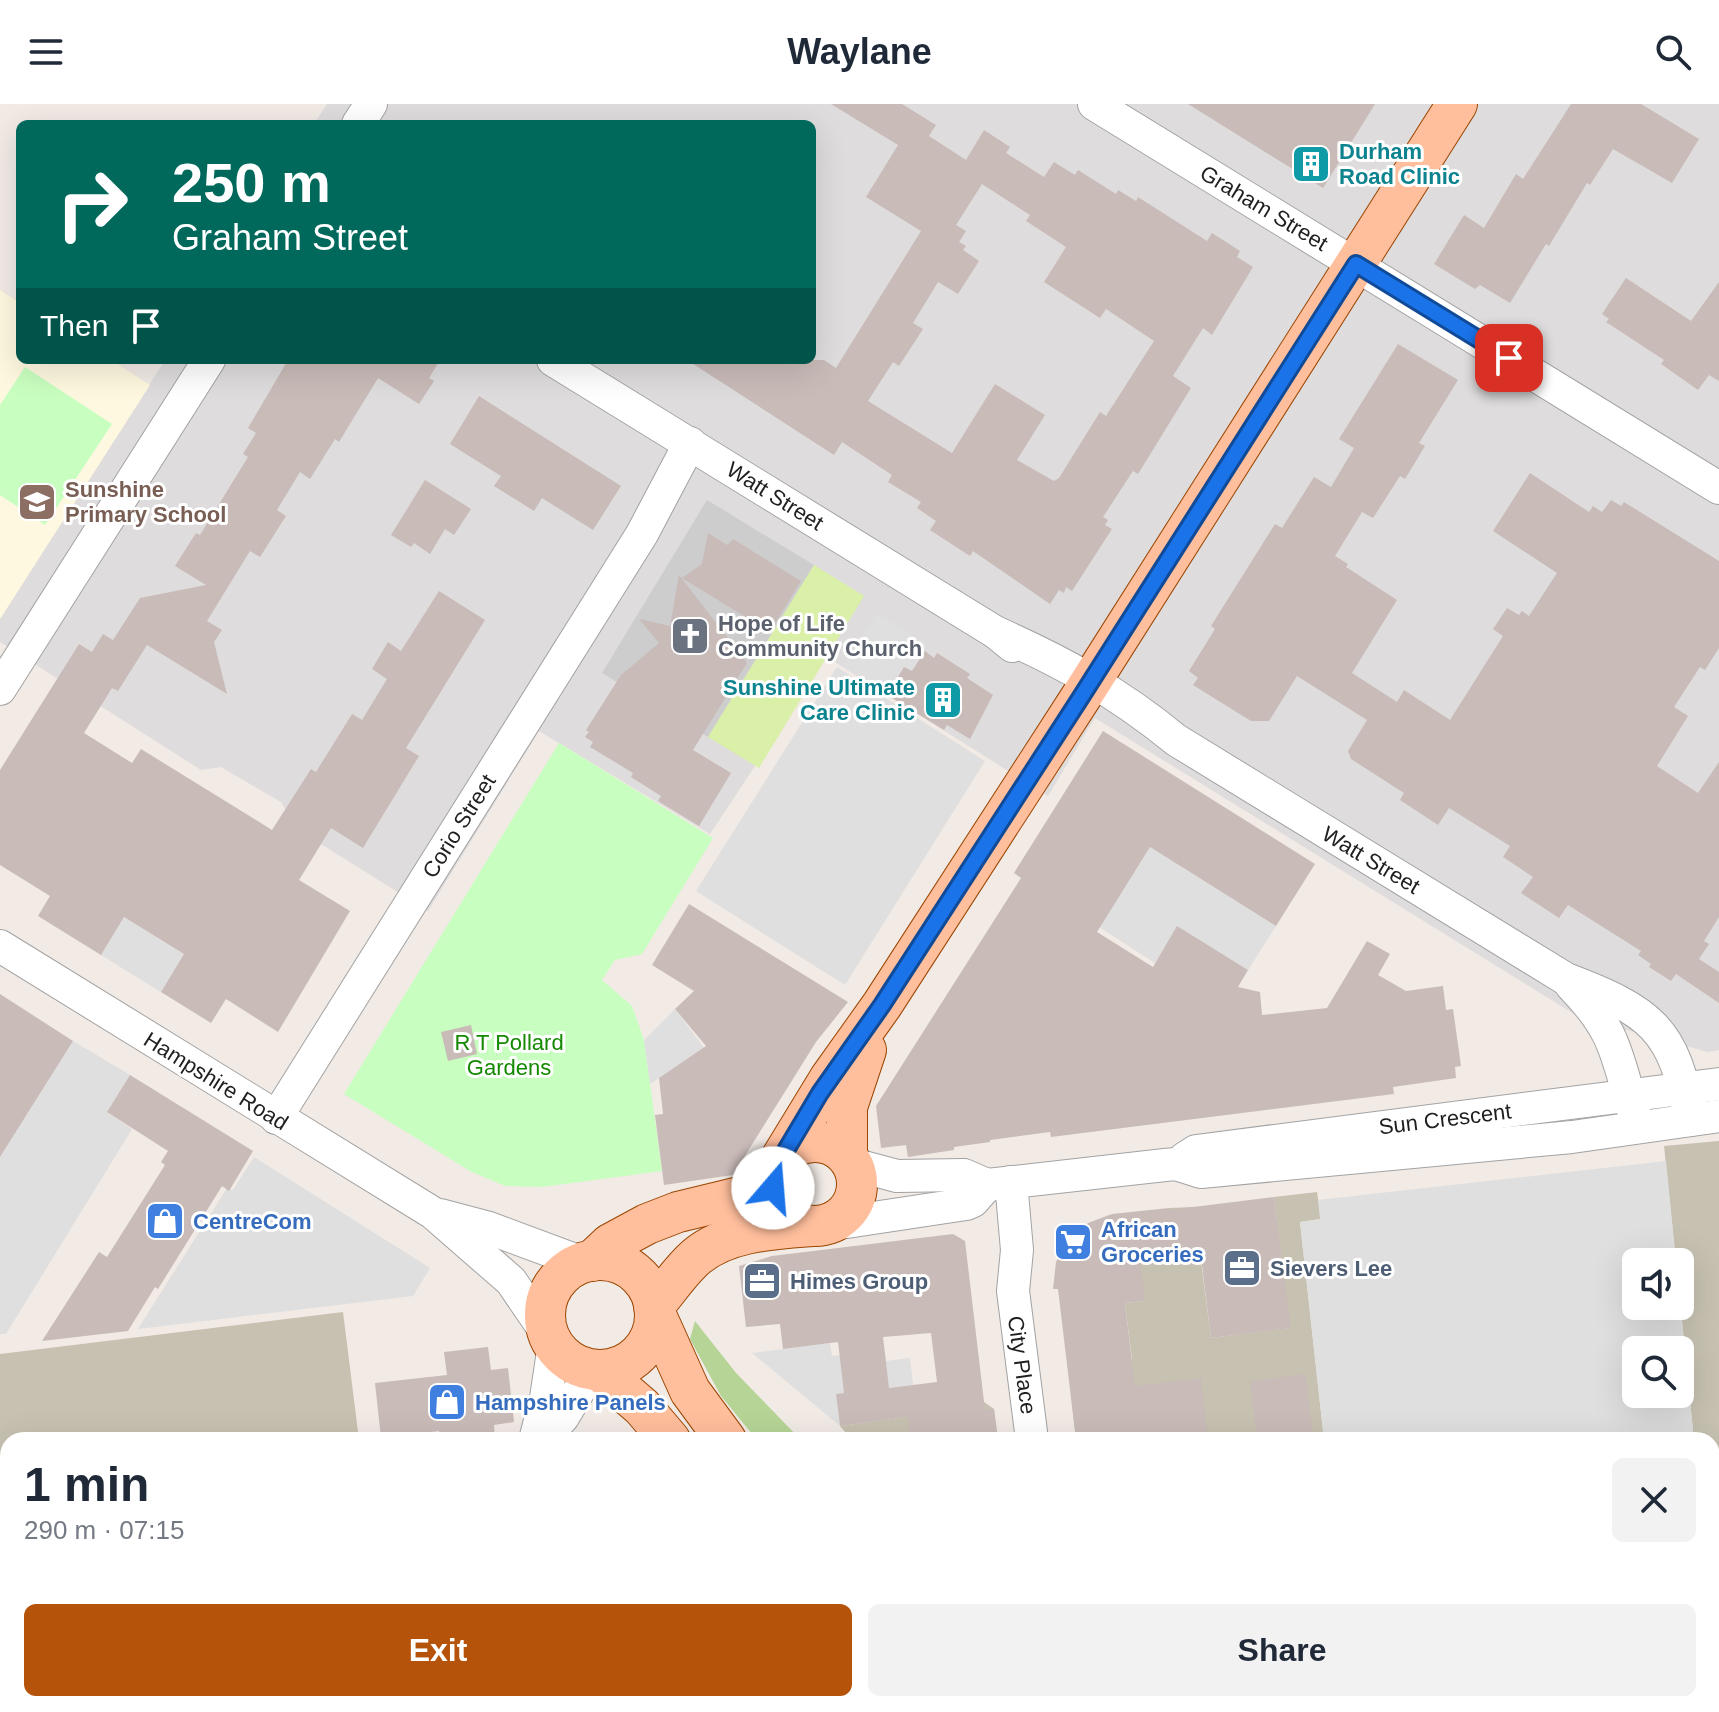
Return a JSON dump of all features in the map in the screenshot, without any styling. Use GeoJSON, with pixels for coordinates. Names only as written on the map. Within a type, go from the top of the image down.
{"type":"FeatureCollection","features":[{"type":"Feature","properties":{"kind":"main road"},"geometry":{"type":"LineString","coordinates":[[882,1005],[847,1107],[850,1160],[857,1179],[853,1203],[843,1216],[816,1226],[791,1219],[777,1203],[773,1181],[778,1164],[830,1078],[882,1005],[1087,688],[1457,104]]}},
{"type":"Feature","properties":{"kind":"main road"},"geometry":{"type":"LineString","coordinates":[[663,1432],[642,1407],[596,1370],[571,1362],[552,1341],[545,1315],[550,1293],[564,1275],[647,1224],[678,1212],[744,1196],[793,1148],[809,1142],[834,1146],[850,1160]]}},
{"type":"Feature","properties":{"kind":"main road","name":"Sun Crescent"},"geometry":{"type":"LineString","coordinates":[[655,1309],[697,1257],[719,1244],[762,1231],[816,1226]]}},
{"type":"Feature","properties":{"kind":"main road"},"geometry":{"type":"LineString","coordinates":[[588,1262],[616,1262],[627,1267],[645,1284],[690,1391],[720,1432]]}},
{"type":"Feature","properties":{"kind":"main road"},"geometry":{"type":"LineString","coordinates":[[596,1370],[624,1365],[644,1349],[654,1326],[655,1309]]}},
{"type":"Feature","properties":{"kind":"street","name":"Graham Street"},"geometry":{"type":"LineString","coordinates":[[1094,104],[1719,488]]}},
{"type":"Feature","properties":{"kind":"street"},"geometry":{"type":"LineString","coordinates":[[0,689],[206,364]]}},
{"type":"Feature","properties":{"kind":"street","name":"Watt Street"},"geometry":{"type":"LineString","coordinates":[[560,364],[995,632],[1047,675],[1087,688],[1124,721],[1176,740],[1566,979],[1615,998],[1643,1015],[1662,1036],[1685,1088],[1705,1118]]}},
{"type":"Feature","properties":{"kind":"street","name":"Corio Street"},"geometry":{"type":"LineString","coordinates":[[276,1118],[698,448]]}},
{"type":"Feature","properties":{"kind":"street","name":"Hampshire Road"},"geometry":{"type":"LineString","coordinates":[[0,946],[433,1213],[511,1281],[552,1341]]}},
{"type":"Feature","properties":{"kind":"street","name":"Watt Street"},"geometry":{"type":"LineString","coordinates":[[1566,979],[1593,1008],[1610,1033],[1619,1056],[1632,1129]]}},
{"type":"Feature","properties":{"kind":"street","name":"Sun Crescent"},"geometry":{"type":"LineString","coordinates":[[1176,1164],[1196,1151],[1719,1084]]}},
{"type":"Feature","properties":{"kind":"street"},"geometry":{"type":"LineString","coordinates":[[1569,1103],[1572,1137]]}},
{"type":"Feature","properties":{"kind":"street","name":"Sun Crescent"},"geometry":{"type":"LineString","coordinates":[[850,1160],[897,1176],[964,1175],[999,1184],[1176,1164],[1201,1172],[1572,1137],[1705,1118]]}},
{"type":"Feature","properties":{"kind":"street","name":"Sun Crescent"},"geometry":{"type":"LineString","coordinates":[[816,1226],[966,1204],[999,1184]]}},
{"type":"Feature","properties":{"kind":"street","name":"City Place"},"geometry":{"type":"LineString","coordinates":[[999,1184],[996,1244],[1013,1291],[1031,1432]]}},
{"type":"Feature","properties":{"kind":"street","name":"Hampshire Road"},"geometry":{"type":"LineString","coordinates":[[433,1213],[489,1228],[588,1262]]}},
{"type":"Feature","properties":{"kind":"street"},"geometry":{"type":"LineString","coordinates":[[537,1432],[546,1398],[552,1341]]}},
{"type":"Feature","properties":{"kind":"street"},"geometry":{"type":"LineString","coordinates":[[549,1432],[596,1370]]}},
{"type":"Feature","properties":{"kind":"shaded area"},"geometry":{"type":"Polygon","coordinates":[[[327,104],[1719,104],[1719,1050],[1708,1052],[1579,1017],[1095,718],[1048,796],[827,657],[710,834],[539,731],[428,911],[297,829],[281,802],[221,767],[201,770],[0,642],[0,619],[162,364],[816,364],[816,120],[317,120],[327,104]]]}},
{"type":"Feature","properties":{"kind":"shaded area","name":"Sunshine Primary School"},"geometry":{"type":"Polygon","coordinates":[[[0,290],[16,300],[16,364],[117,364],[150,385],[0,619],[0,290]]]}},
{"type":"Feature","properties":{"kind":"shaded area"},"geometry":{"type":"Polygon","coordinates":[[[707,500],[814,565],[708,737],[602,673],[707,500]]]}},
{"type":"Feature","properties":{"kind":"shaded area"},"geometry":{"type":"Polygon","coordinates":[[[877,613],[928,645],[912,671],[904,667],[887,695],[843,667],[877,613]]]}},
{"type":"Feature","properties":{"kind":"shaded area"},"geometry":{"type":"Polygon","coordinates":[[[837,667],[985,761],[845,985],[696,891],[837,667]]]}},
{"type":"Feature","properties":{"kind":"shaded area"},"geometry":{"type":"Polygon","coordinates":[[[1150,847],[1276,926],[1248,970],[1178,927],[1155,963],[1099,927],[1150,847]]]}},
{"type":"Feature","properties":{"kind":"shaded area"},"geometry":{"type":"Polygon","coordinates":[[[124,917],[184,954],[161,992],[101,955],[124,917]]]}},
{"type":"Feature","properties":{"kind":"shaded area"},"geometry":{"type":"Polygon","coordinates":[[[675,1009],[704,1048],[650,1084],[644,1040],[675,1009]]]}},
{"type":"Feature","properties":{"kind":"shaded area"},"geometry":{"type":"Polygon","coordinates":[[[73,1041],[130,1075],[107,1112],[132,1129],[6,1334],[0,1334],[0,1157],[73,1041]]]}},
{"type":"Feature","properties":{"kind":"shaded area"},"geometry":{"type":"Polygon","coordinates":[[[1719,1141],[1719,1432],[1693,1432],[1691,1408],[1694,1408],[1694,1336],[1684,1336],[1682,1320],[1694,1320],[1694,1248],[1675,1248],[1664,1146],[1719,1141]]]}},
{"type":"Feature","properties":{"kind":"shaded area"},"geometry":{"type":"Polygon","coordinates":[[[254,1157],[430,1268],[413,1296],[138,1329],[227,1188],[233,1190],[254,1157]]]}},
{"type":"Feature","properties":{"kind":"shaded area"},"geometry":{"type":"Polygon","coordinates":[[[1666,1161],[1675,1248],[1622,1248],[1622,1320],[1682,1320],[1684,1336],[1622,1336],[1622,1408],[1691,1408],[1693,1432],[1323,1432],[1300,1222],[1320,1219],[1318,1200],[1666,1161]]]}},
{"type":"Feature","properties":{"kind":"shaded area"},"geometry":{"type":"Polygon","coordinates":[[[1317,1192],[1321,1219],[1300,1222],[1323,1432],[1075,1432],[1071,1394],[1125,1387],[1132,1359],[1125,1303],[1144,1301],[1140,1265],[1175,1260],[1169,1208],[1194,1207],[1211,1338],[1290,1328],[1274,1197],[1317,1192]]]}},
{"type":"Feature","properties":{"kind":"shaded area"},"geometry":{"type":"Polygon","coordinates":[[[343,1312],[358,1432],[0,1432],[0,1354],[343,1312]]]}},
{"type":"Feature","properties":{"kind":"shaded area"},"geometry":{"type":"Polygon","coordinates":[[[830,1343],[832,1356],[884,1349],[886,1361],[910,1358],[913,1385],[836,1394],[840,1426],[752,1353],[830,1343]]]}},
{"type":"Feature","properties":{"kind":"shaded area"},"geometry":{"type":"Polygon","coordinates":[[[984,1402],[994,1409],[997,1432],[845,1432],[840,1426],[984,1402]]]}},
{"type":"Feature","properties":{"kind":"green space"},"geometry":{"type":"Polygon","coordinates":[[[25,367],[112,424],[45,525],[0,495],[0,405],[25,367]]]}},
{"type":"Feature","properties":{"kind":"green space"},"geometry":{"type":"Polygon","coordinates":[[[814,565],[864,596],[759,768],[708,737],[814,565]]]}},
{"type":"Feature","properties":{"kind":"green space","name":"R T Pollard Gardens"},"geometry":{"type":"Polygon","coordinates":[[[559,743],[713,838],[642,954],[615,960],[602,980],[632,1006],[644,1040],[662,1171],[542,1187],[505,1186],[470,1171],[344,1094],[559,743]]]}},
{"type":"Feature","properties":{"kind":"green space"},"geometry":{"type":"Polygon","coordinates":[[[695,1321],[736,1373],[793,1432],[750,1432],[721,1396],[690,1339],[695,1321]]]}},
{"type":"Feature","properties":{"kind":"building"},"geometry":{"type":"Polygon","coordinates":[[[831,104],[902,104],[936,125],[929,136],[966,160],[984,130],[1010,147],[1006,153],[1044,177],[1054,162],[1075,175],[1078,170],[1116,194],[1118,190],[1136,201],[1138,197],[1207,241],[1212,233],[1240,251],[1237,257],[1253,267],[1212,335],[1203,328],[1173,376],[1191,388],[1138,474],[1133,471],[1103,517],[1108,520],[1105,525],[1112,529],[1072,591],[1066,587],[1064,593],[1059,590],[1050,604],[973,551],[970,556],[930,530],[936,521],[917,508],[921,502],[888,482],[892,475],[842,442],[834,455],[693,364],[816,364],[816,360],[824,360],[836,368],[921,231],[866,197],[898,145],[831,104]],[[982,184],[956,225],[966,231],[959,242],[966,246],[963,250],[979,261],[958,294],[938,282],[913,323],[923,329],[899,366],[893,362],[868,401],[952,453],[995,384],[1045,415],[1017,460],[1054,481],[1059,478],[1100,412],[1106,416],[1154,341],[1106,309],[1100,318],[1044,282],[1066,247],[1026,221],[1030,215],[982,184]]]}},
{"type":"Feature","properties":{"kind":"building","name":"Durham Road Clinic"},"geometry":{"type":"Polygon","coordinates":[[[1188,104],[1375,104],[1323,188],[1188,104]]]}},
{"type":"Feature","properties":{"kind":"building"},"geometry":{"type":"Polygon","coordinates":[[[1571,104],[1641,104],[1699,139],[1672,183],[1613,149],[1590,185],[1587,183],[1549,246],[1546,244],[1510,303],[1480,285],[1475,289],[1434,264],[1464,215],[1484,228],[1516,174],[1523,179],[1571,104]]]}},
{"type":"Feature","properties":{"kind":"building"},"geometry":{"type":"Polygon","coordinates":[[[1626,278],[1691,321],[1719,282],[1719,381],[1709,375],[1698,390],[1661,364],[1664,360],[1606,322],[1609,319],[1602,314],[1626,278]]]}},
{"type":"Feature","properties":{"kind":"building"},"geometry":{"type":"Polygon","coordinates":[[[1398,344],[1458,380],[1419,443],[1425,446],[1405,479],[1400,476],[1373,518],[1362,512],[1335,556],[1348,564],[1346,567],[1397,600],[1352,673],[1397,702],[1404,690],[1450,720],[1503,636],[1493,629],[1507,608],[1519,615],[1522,611],[1529,616],[1557,573],[1493,531],[1530,473],[1589,512],[1593,506],[1602,512],[1611,500],[1621,506],[1624,502],[1719,561],[1719,648],[1705,670],[1700,667],[1674,707],[1688,716],[1657,766],[1698,793],[1719,762],[1719,917],[1704,941],[1709,944],[1699,959],[1719,972],[1719,1003],[1676,974],[1671,981],[1649,967],[1651,964],[1638,955],[1641,951],[1568,905],[1559,918],[1521,893],[1533,877],[1503,857],[1510,846],[1449,808],[1438,825],[1400,800],[1404,793],[1351,759],[1348,751],[1367,720],[1297,676],[1269,721],[1251,721],[1193,685],[1198,678],[1189,671],[1215,629],[1211,626],[1275,524],[1282,528],[1314,477],[1331,487],[1354,448],[1339,439],[1398,344]]]}},
{"type":"Feature","properties":{"kind":"building"},"geometry":{"type":"Polygon","coordinates":[[[286,364],[438,364],[429,378],[434,381],[419,404],[378,378],[339,442],[335,439],[310,479],[300,472],[277,510],[286,516],[260,557],[250,551],[207,621],[222,630],[214,642],[227,694],[147,645],[118,691],[112,688],[84,733],[132,763],[141,749],[272,830],[311,769],[316,772],[352,714],[362,720],[387,679],[372,669],[388,642],[401,651],[439,591],[485,620],[406,748],[419,756],[363,848],[331,828],[299,880],[350,911],[278,1032],[226,999],[211,1023],[161,992],[184,954],[124,917],[101,955],[38,916],[50,896],[0,865],[0,770],[79,644],[92,652],[103,634],[113,640],[140,598],[206,585],[175,566],[196,533],[200,535],[248,457],[243,454],[256,433],[248,428],[286,364]]]}},
{"type":"Feature","properties":{"kind":"building"},"geometry":{"type":"Polygon","coordinates":[[[479,396],[621,486],[593,530],[542,498],[534,511],[494,486],[501,476],[450,444],[479,396]]]}},
{"type":"Feature","properties":{"kind":"building"},"geometry":{"type":"Polygon","coordinates":[[[425,480],[471,509],[454,535],[445,529],[430,554],[414,543],[411,547],[391,535],[425,480]]]}},
{"type":"Feature","properties":{"kind":"building"},"geometry":{"type":"Polygon","coordinates":[[[708,533],[727,545],[733,539],[801,581],[770,632],[682,578],[702,564],[708,533]]]}},
{"type":"Feature","properties":{"kind":"building"},"geometry":{"type":"Polygon","coordinates":[[[679,575],[747,663],[693,750],[731,773],[699,826],[658,801],[661,796],[631,777],[633,773],[590,747],[593,742],[585,737],[589,732],[586,730],[621,675],[659,643],[639,619],[670,626],[679,575]]]}},
{"type":"Feature","properties":{"kind":"building","name":"Sunshine Ultimate Care Clinic"},"geometry":{"type":"Polygon","coordinates":[[[925,651],[934,658],[937,653],[970,674],[967,678],[993,695],[970,739],[947,725],[944,730],[887,695],[904,667],[912,671],[925,651]]]}},
{"type":"Feature","properties":{"kind":"building"},"geometry":{"type":"Polygon","coordinates":[[[1103,731],[1315,864],[1276,926],[1150,847],[1097,932],[1153,967],[1177,926],[1248,970],[1238,987],[1260,992],[1262,1015],[1327,1008],[1367,941],[1390,954],[1378,975],[1406,991],[1443,986],[1446,1010],[1453,1009],[1461,1066],[1455,1067],[1456,1078],[1393,1087],[1394,1094],[1051,1137],[1050,1132],[990,1140],[954,1147],[954,1150],[908,1157],[906,1145],[881,1148],[876,1106],[1021,878],[1014,873],[1103,731]]]}},
{"type":"Feature","properties":{"kind":"building"},"geometry":{"type":"Polygon","coordinates":[[[689,904],[848,1002],[816,1042],[733,1175],[664,1185],[655,1115],[663,1114],[659,1078],[706,1046],[675,1009],[694,991],[652,965],[689,904]]]}},
{"type":"Feature","properties":{"kind":"building"},"geometry":{"type":"Polygon","coordinates":[[[0,994],[73,1041],[0,1157],[0,994]]]}},
{"type":"Feature","properties":{"kind":"building"},"geometry":{"type":"Polygon","coordinates":[[[471,1025],[477,1054],[448,1061],[441,1032],[471,1025]]]}},
{"type":"Feature","properties":{"kind":"building","name":"CentreCom"},"geometry":{"type":"Polygon","coordinates":[[[130,1075],[253,1151],[229,1191],[222,1186],[128,1331],[42,1341],[99,1252],[107,1257],[165,1165],[161,1162],[168,1151],[107,1112],[130,1075]]]}},
{"type":"Feature","properties":{"kind":"building"},"geometry":{"type":"Polygon","coordinates":[[[1274,1197],[1291,1328],[1211,1338],[1201,1257],[1141,1265],[1145,1301],[1125,1303],[1135,1386],[1201,1378],[1207,1432],[1075,1432],[1058,1289],[1053,1289],[1056,1262],[1068,1240],[1088,1223],[1112,1214],[1274,1197]]]}},
{"type":"Feature","properties":{"kind":"building"},"geometry":{"type":"Polygon","coordinates":[[[953,1234],[965,1241],[985,1410],[994,1409],[997,1432],[909,1432],[908,1417],[840,1426],[836,1394],[844,1393],[838,1342],[783,1349],[780,1324],[746,1327],[739,1266],[772,1256],[953,1234]],[[931,1333],[883,1337],[889,1388],[937,1382],[931,1333]]]}},
{"type":"Feature","properties":{"kind":"building"},"geometry":{"type":"Polygon","coordinates":[[[488,1347],[491,1370],[508,1368],[514,1422],[494,1425],[494,1432],[380,1432],[375,1383],[447,1375],[444,1352],[488,1347]]]}},
{"type":"Feature","properties":{"kind":"building"},"geometry":{"type":"Polygon","coordinates":[[[1306,1374],[1312,1432],[1256,1432],[1250,1381],[1306,1374]]]}},
{"type":"Feature","properties":{"kind":"place","name":"Durham Road Clinic"},"geometry":{"type":"Point","coordinates":[1311,164]}},
{"type":"Feature","properties":{"kind":"place","name":"Sunshine Primary School"},"geometry":{"type":"Point","coordinates":[37,502]}},
{"type":"Feature","properties":{"kind":"place","name":"Hope of Life Community Church"},"geometry":{"type":"Point","coordinates":[690,636]}},
{"type":"Feature","properties":{"kind":"place","name":"Sunshine Ultimate Care Clinic"},"geometry":{"type":"Point","coordinates":[943,700]}},
{"type":"Feature","properties":{"kind":"place","name":"CentreCom"},"geometry":{"type":"Point","coordinates":[165,1221]}},
{"type":"Feature","properties":{"kind":"place","name":"African Groceries"},"geometry":{"type":"Point","coordinates":[1073,1242]}},
{"type":"Feature","properties":{"kind":"place","name":"Sievers Lee"},"geometry":{"type":"Point","coordinates":[1242,1268]}},
{"type":"Feature","properties":{"kind":"place","name":"Himes Group"},"geometry":{"type":"Point","coordinates":[762,1281]}},
{"type":"Feature","properties":{"kind":"place","name":"Hampshire Panels"},"geometry":{"type":"Point","coordinates":[447,1402]}},
{"type":"Feature","properties":{"kind":"route"},"geometry":{"type":"LineString","coordinates":[[773,1188],[776,1167],[820,1093],[882,1005],[1356,264],[1509,358]]}}]}
